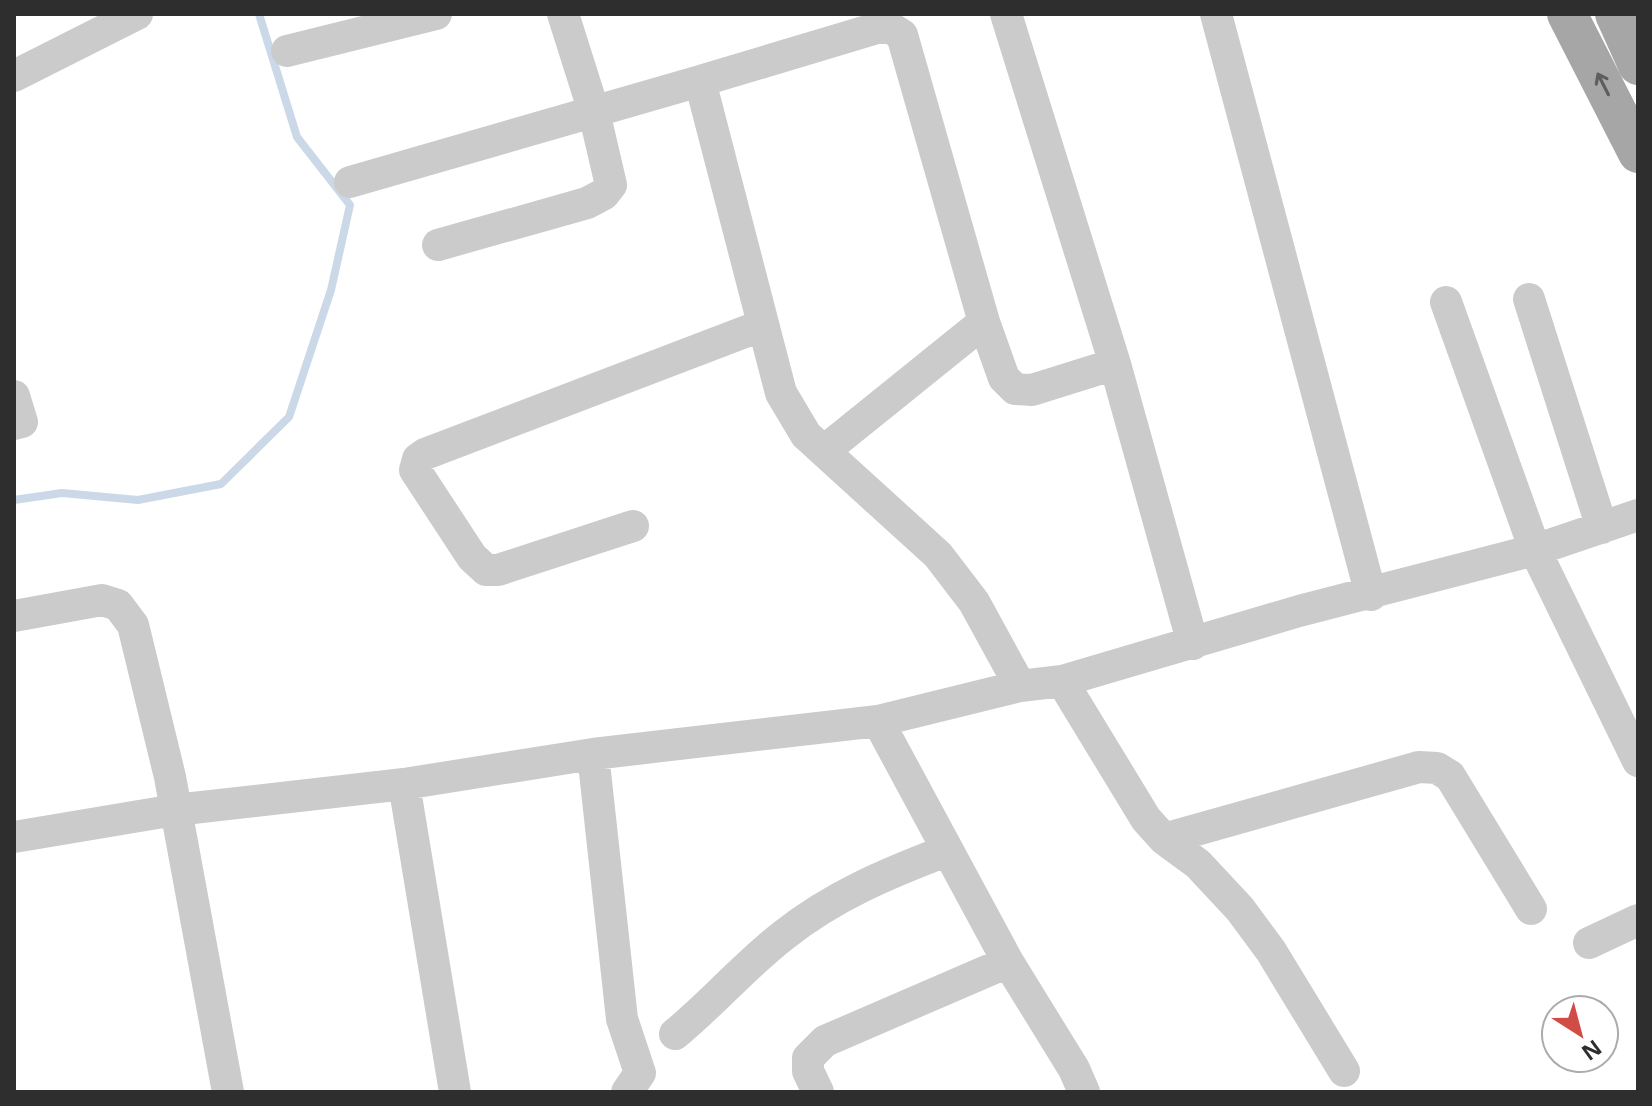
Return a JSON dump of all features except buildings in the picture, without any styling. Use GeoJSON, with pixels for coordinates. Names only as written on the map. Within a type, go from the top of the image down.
{"type":"FeatureCollection","features":[{"type":"Feature","properties":{"kind":"main road"},"geometry":{"type":"LineString","coordinates":[[1567,14],[1638,153]]}},
{"type":"Feature","properties":{"kind":"main road"},"geometry":{"type":"LineString","coordinates":[[1615,14],[1638,65]]}},
{"type":"Feature","properties":{"kind":"street"},"geometry":{"type":"LineString","coordinates":[[14,76],[137,14]]}},
{"type":"Feature","properties":{"kind":"street"},"geometry":{"type":"LineString","coordinates":[[287,51],[436,14]]}},
{"type":"Feature","properties":{"kind":"street"},"geometry":{"type":"LineString","coordinates":[[438,245],[587,203],[604,194],[611,185],[612,176],[563,14]]}},
{"type":"Feature","properties":{"kind":"street"},"geometry":{"type":"LineString","coordinates":[[1006,14],[1115,364],[1193,644]]}},
{"type":"Feature","properties":{"kind":"street"},"geometry":{"type":"LineString","coordinates":[[1216,14],[1371,595]]}},
{"type":"Feature","properties":{"kind":"street"},"geometry":{"type":"LineString","coordinates":[[350,182],[877,28],[891,28],[902,35],[984,322],[1004,378],[1015,389],[1032,390],[1115,364]]}},
{"type":"Feature","properties":{"kind":"street"},"geometry":{"type":"LineString","coordinates":[[700,81],[781,393],[806,435],[938,555],[974,602],[1020,686]]}},
{"type":"Feature","properties":{"kind":"street"},"geometry":{"type":"LineString","coordinates":[[1529,299],[1602,528]]}},
{"type":"Feature","properties":{"kind":"street"},"geometry":{"type":"LineString","coordinates":[[1446,302],[1535,550],[1638,761]]}},
{"type":"Feature","properties":{"kind":"street"},"geometry":{"type":"LineString","coordinates":[[824,451],[984,322]]}},
{"type":"Feature","properties":{"kind":"street"},"geometry":{"type":"LineString","coordinates":[[633,526],[498,570],[486,570],[472,557],[415,470],[418,459],[763,325]]}},
{"type":"Feature","properties":{"kind":"street"},"geometry":{"type":"LineString","coordinates":[[14,396],[22,422],[14,424]]}},
{"type":"Feature","properties":{"kind":"street"},"geometry":{"type":"LineString","coordinates":[[14,837],[175,810],[404,784],[593,754],[878,721],[1020,686],[1062,681],[1299,611],[1371,595],[1535,550],[1638,515]]}},
{"type":"Feature","properties":{"kind":"street"},"geometry":{"type":"LineString","coordinates":[[14,616],[102,600],[118,605],[133,625],[175,810],[228,1092]]}},
{"type":"Feature","properties":{"kind":"street"},"geometry":{"type":"LineString","coordinates":[[1062,681],[1146,819],[1164,839],[1198,864],[1240,909],[1271,951],[1344,1071]]}},
{"type":"Feature","properties":{"kind":"street"},"geometry":{"type":"LineString","coordinates":[[878,721],[946,851],[1008,962],[1061,1046],[1084,1092]]}},
{"type":"Feature","properties":{"kind":"street"},"geometry":{"type":"LineString","coordinates":[[593,754],[622,1019],[640,1073],[627,1092]]}},
{"type":"Feature","properties":{"kind":"street"},"geometry":{"type":"LineString","coordinates":[[1164,839],[1419,767],[1437,768],[1450,776],[1531,909]]}},
{"type":"Feature","properties":{"kind":"street"},"geometry":{"type":"LineString","coordinates":[[404,784],[455,1092]]}},
{"type":"Feature","properties":{"kind":"street"},"geometry":{"type":"LineString","coordinates":[[675,1034],[783,936],[822,907],[873,879],[946,851]]}},
{"type":"Feature","properties":{"kind":"street"},"geometry":{"type":"LineString","coordinates":[[1589,943],[1638,920]]}},
{"type":"Feature","properties":{"kind":"street"},"geometry":{"type":"LineString","coordinates":[[818,1092],[808,1071],[808,1058],[825,1041],[1008,962]]}},
{"type":"Feature","properties":{"kind":"waterway"},"geometry":{"type":"LineString","coordinates":[[14,500],[62,493],[138,500],[221,484],[289,417],[331,290],[350,205],[297,137],[259,14]]}}]}
